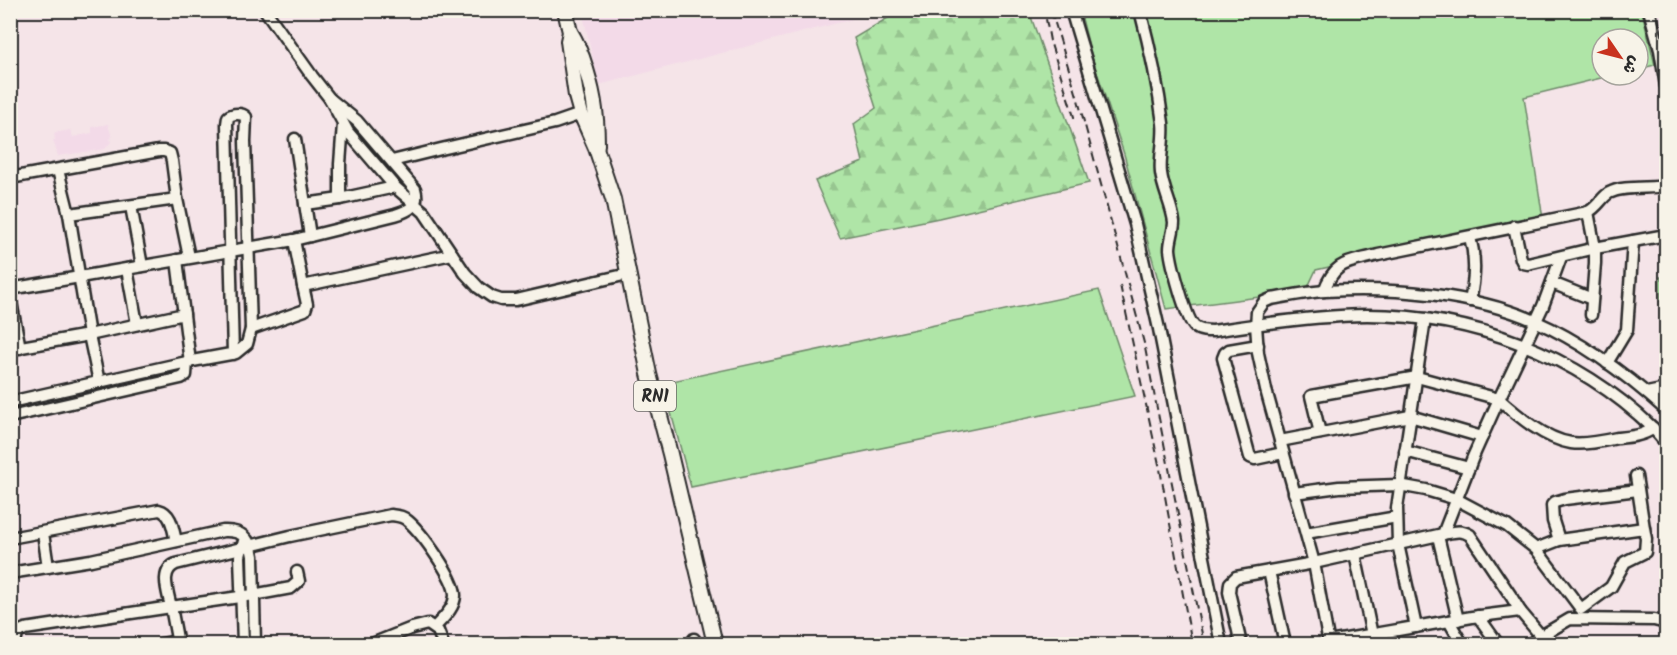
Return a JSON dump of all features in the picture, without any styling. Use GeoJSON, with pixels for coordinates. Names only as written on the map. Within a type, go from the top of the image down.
{"type":"FeatureCollection","features":[{"type":"Feature","properties":{"kind":"main road","name":"RN1"},"geometry":{"type":"LineString","coordinates":[[565,10],[570,32],[568,41],[596,111],[597,148]]}},
{"type":"Feature","properties":{"kind":"main road","name":"RN1"},"geometry":{"type":"LineString","coordinates":[[581,77],[576,96],[581,114],[597,148],[613,199],[650,374],[715,645]]}},
{"type":"Feature","properties":{"kind":"main road"},"geometry":{"type":"LineString","coordinates":[[581,114],[585,117],[596,111]]}},
{"type":"Feature","properties":{"kind":"street"},"geometry":{"type":"LineString","coordinates":[[265,10],[330,99],[355,141],[395,187],[426,216],[465,273],[479,288],[501,300],[516,300],[628,274]]}},
{"type":"Feature","properties":{"kind":"street"},"geometry":{"type":"LineString","coordinates":[[1071,10],[1140,245],[1159,329],[1221,645]]}},
{"type":"Feature","properties":{"kind":"street"},"geometry":{"type":"LineString","coordinates":[[1140,10],[1156,77],[1163,127],[1162,177],[1174,228],[1170,249],[1188,318],[1194,327],[1213,331],[1341,316],[1378,316],[1425,319],[1487,332],[1507,338],[1581,373],[1605,388],[1653,428],[1666,442]]}},
{"type":"Feature","properties":{"kind":"street"},"geometry":{"type":"LineString","coordinates":[[1649,10],[1666,86]]}},
{"type":"Feature","properties":{"kind":"street"},"geometry":{"type":"LineString","coordinates":[[10,289],[294,240],[395,215],[415,205],[417,197],[415,189],[357,121],[330,99]]}},
{"type":"Feature","properties":{"kind":"street"},"geometry":{"type":"LineString","coordinates":[[10,402],[232,354],[247,344],[250,329],[246,117],[234,114],[228,117],[227,124],[232,354]]}},
{"type":"Feature","properties":{"kind":"street"},"geometry":{"type":"LineString","coordinates":[[392,162],[441,148],[555,123],[581,114]]}},
{"type":"Feature","properties":{"kind":"street"},"geometry":{"type":"LineString","coordinates":[[340,199],[339,164],[343,124]]}},
{"type":"Feature","properties":{"kind":"street"},"geometry":{"type":"LineString","coordinates":[[295,139],[310,236]]}},
{"type":"Feature","properties":{"kind":"street"},"geometry":{"type":"LineString","coordinates":[[10,178],[164,151],[171,156],[189,257]]}},
{"type":"Feature","properties":{"kind":"street"},"geometry":{"type":"LineString","coordinates":[[57,170],[69,214],[99,382]]}},
{"type":"Feature","properties":{"kind":"street"},"geometry":{"type":"LineString","coordinates":[[1324,291],[1333,272],[1344,265],[1378,255],[1588,212],[1614,191],[1666,186]]}},
{"type":"Feature","properties":{"kind":"street"},"geometry":{"type":"LineString","coordinates":[[305,204],[395,187]]}},
{"type":"Feature","properties":{"kind":"street"},"geometry":{"type":"LineString","coordinates":[[69,214],[177,199]]}},
{"type":"Feature","properties":{"kind":"street"},"geometry":{"type":"LineString","coordinates":[[131,206],[142,266]]}},
{"type":"Feature","properties":{"kind":"street"},"geometry":{"type":"LineString","coordinates":[[1588,212],[1595,248],[1591,315]]}},
{"type":"Feature","properties":{"kind":"street"},"geometry":{"type":"LineString","coordinates":[[1514,226],[1519,255],[1523,263],[1528,264],[1595,248],[1666,235]]}},
{"type":"Feature","properties":{"kind":"street"},"geometry":{"type":"LineString","coordinates":[[1470,237],[1475,260],[1470,301]]}},
{"type":"Feature","properties":{"kind":"street"},"geometry":{"type":"LineString","coordinates":[[250,329],[305,310],[307,304],[294,240]]}},
{"type":"Feature","properties":{"kind":"street"},"geometry":{"type":"LineString","coordinates":[[1607,363],[1627,330],[1633,241]]}},
{"type":"Feature","properties":{"kind":"street"},"geometry":{"type":"LineString","coordinates":[[303,286],[452,255]]}},
{"type":"Feature","properties":{"kind":"street"},"geometry":{"type":"LineString","coordinates":[[1462,645],[1453,620],[1441,535],[1482,437],[1536,321],[1561,257]]}},
{"type":"Feature","properties":{"kind":"street"},"geometry":{"type":"LineString","coordinates":[[10,417],[184,377],[189,362],[177,260]]}},
{"type":"Feature","properties":{"kind":"street"},"geometry":{"type":"LineString","coordinates":[[127,269],[137,324]]}},
{"type":"Feature","properties":{"kind":"street"},"geometry":{"type":"LineString","coordinates":[[1552,283],[1592,299]]}},
{"type":"Feature","properties":{"kind":"street"},"geometry":{"type":"LineString","coordinates":[[1520,611],[1453,620],[1329,643],[1314,563],[1266,390],[1257,345],[1257,312],[1264,302],[1324,291],[1382,291],[1450,297],[1509,310],[1564,335],[1607,363],[1666,410]]}},
{"type":"Feature","properties":{"kind":"street"},"geometry":{"type":"LineString","coordinates":[[10,297],[15,348],[89,335],[184,314]]}},
{"type":"Feature","properties":{"kind":"street"},"geometry":{"type":"LineString","coordinates":[[1416,627],[1398,544],[1397,517],[1425,319]]}},
{"type":"Feature","properties":{"kind":"street"},"geometry":{"type":"LineString","coordinates":[[1257,345],[1229,350],[1223,358],[1250,457],[1255,459],[1283,453]]}},
{"type":"Feature","properties":{"kind":"street"},"geometry":{"type":"LineString","coordinates":[[131,375],[134,389]]}},
{"type":"Feature","properties":{"kind":"street"},"geometry":{"type":"LineString","coordinates":[[1320,433],[1311,396],[1417,377],[1499,399],[1516,414],[1546,434],[1573,444],[1632,436],[1653,428]]}},
{"type":"Feature","properties":{"kind":"street"},"geometry":{"type":"LineString","coordinates":[[1647,393],[1666,389]]}},
{"type":"Feature","properties":{"kind":"street"},"geometry":{"type":"LineString","coordinates":[[1280,441],[1410,416],[1482,437]]}},
{"type":"Feature","properties":{"kind":"street"},"geometry":{"type":"LineString","coordinates":[[1405,451],[1469,468]]}},
{"type":"Feature","properties":{"kind":"street"},"geometry":{"type":"LineString","coordinates":[[1294,493],[1339,487],[1400,485],[1456,499],[1502,523],[1536,549],[1581,609],[1611,587],[1625,562],[1645,552],[1646,539],[1636,476]]}},
{"type":"Feature","properties":{"kind":"street"},"geometry":{"type":"LineString","coordinates":[[1559,540],[1551,507],[1553,503],[1565,499],[1638,490]]}},
{"type":"Feature","properties":{"kind":"street"},"geometry":{"type":"LineString","coordinates":[[10,538],[159,510],[169,516],[176,541]]}},
{"type":"Feature","properties":{"kind":"street"},"geometry":{"type":"LineString","coordinates":[[161,645],[178,643],[166,578],[169,568],[176,564],[246,544],[391,515],[407,520],[418,531],[448,573],[453,584],[454,603],[435,627]]}},
{"type":"Feature","properties":{"kind":"street"},"geometry":{"type":"LineString","coordinates":[[1306,534],[1397,517]]}},
{"type":"Feature","properties":{"kind":"street"},"geometry":{"type":"LineString","coordinates":[[1536,549],[1559,540],[1644,528]]}},
{"type":"Feature","properties":{"kind":"street"},"geometry":{"type":"LineString","coordinates":[[10,573],[92,560],[214,533],[231,531],[241,533],[253,556],[255,645]]}},
{"type":"Feature","properties":{"kind":"street"},"geometry":{"type":"LineString","coordinates":[[1241,645],[1229,592],[1230,583],[1236,577],[1314,563],[1459,531],[1470,535],[1520,611],[1540,636]]}},
{"type":"Feature","properties":{"kind":"street"},"geometry":{"type":"LineString","coordinates":[[43,533],[48,567]]}},
{"type":"Feature","properties":{"kind":"street"},"geometry":{"type":"LineString","coordinates":[[243,645],[241,597],[246,544]]}},
{"type":"Feature","properties":{"kind":"street"},"geometry":{"type":"LineString","coordinates":[[1355,554],[1372,635]]}},
{"type":"Feature","properties":{"kind":"street"},"geometry":{"type":"LineString","coordinates":[[1269,571],[1285,645]]}},
{"type":"Feature","properties":{"kind":"street"},"geometry":{"type":"LineString","coordinates":[[16,645],[16,636],[25,629],[294,587],[299,581],[297,572]]}},
{"type":"Feature","properties":{"kind":"street"},"geometry":{"type":"LineString","coordinates":[[1478,616],[1498,645]]}},
{"type":"Feature","properties":{"kind":"street"},"geometry":{"type":"LineString","coordinates":[[1530,645],[1540,636],[1570,620],[1654,620],[1666,623]]}},
{"type":"Feature","properties":{"kind":"street"},"geometry":{"type":"LineString","coordinates":[[372,645],[428,624],[435,627],[441,636],[443,645]]}},
{"type":"Feature","properties":{"kind":"street"},"geometry":{"type":"LineString","coordinates":[[510,645],[526,645]]}},
{"type":"Feature","properties":{"kind":"shaded area"},"geometry":{"type":"Polygon","coordinates":[[[582,10],[884,11],[599,85],[582,10]]]}},
{"type":"Feature","properties":{"kind":"shaded area"},"geometry":{"type":"Polygon","coordinates":[[[108,124],[112,138],[105,149],[58,156],[53,140],[55,140],[54,133],[70,130],[73,137],[92,133],[92,127],[108,124]]]}},
{"type":"Feature","properties":{"kind":"green space"},"geometry":{"type":"Polygon","coordinates":[[[905,11],[1029,11],[1089,183],[939,218],[840,238],[815,181],[863,162],[854,124],[876,108],[854,38],[891,16],[905,11]]]}},
{"type":"Feature","properties":{"kind":"green space"},"geometry":{"type":"Polygon","coordinates":[[[1080,11],[1642,11],[1646,27],[1590,27],[1590,81],[1524,97],[1543,219],[1316,270],[1306,291],[1166,309],[1124,154],[1091,54],[1080,11]]]}},
{"type":"Feature","properties":{"kind":"green space"},"geometry":{"type":"Polygon","coordinates":[[[1650,44],[1655,65],[1650,66],[1650,44]]]}},
{"type":"Feature","properties":{"kind":"green space"},"geometry":{"type":"Polygon","coordinates":[[[1660,277],[1666,278],[1666,544],[1663,518],[1660,277]]]}},
{"type":"Feature","properties":{"kind":"green space"},"geometry":{"type":"Polygon","coordinates":[[[1099,290],[1135,396],[691,487],[663,383],[1099,290]]]}},
{"type":"Feature","properties":{"kind":"railway"},"geometry":{"type":"LineString","coordinates":[[1051,10],[1077,96],[1144,343],[1204,644]]}},
{"type":"Feature","properties":{"kind":"railway"},"geometry":{"type":"LineString","coordinates":[[1046,19],[1050,41],[1075,120]]}},
{"type":"Feature","properties":{"kind":"railway"},"geometry":{"type":"LineString","coordinates":[[1120,285],[1160,469],[1192,644]]}}]}
